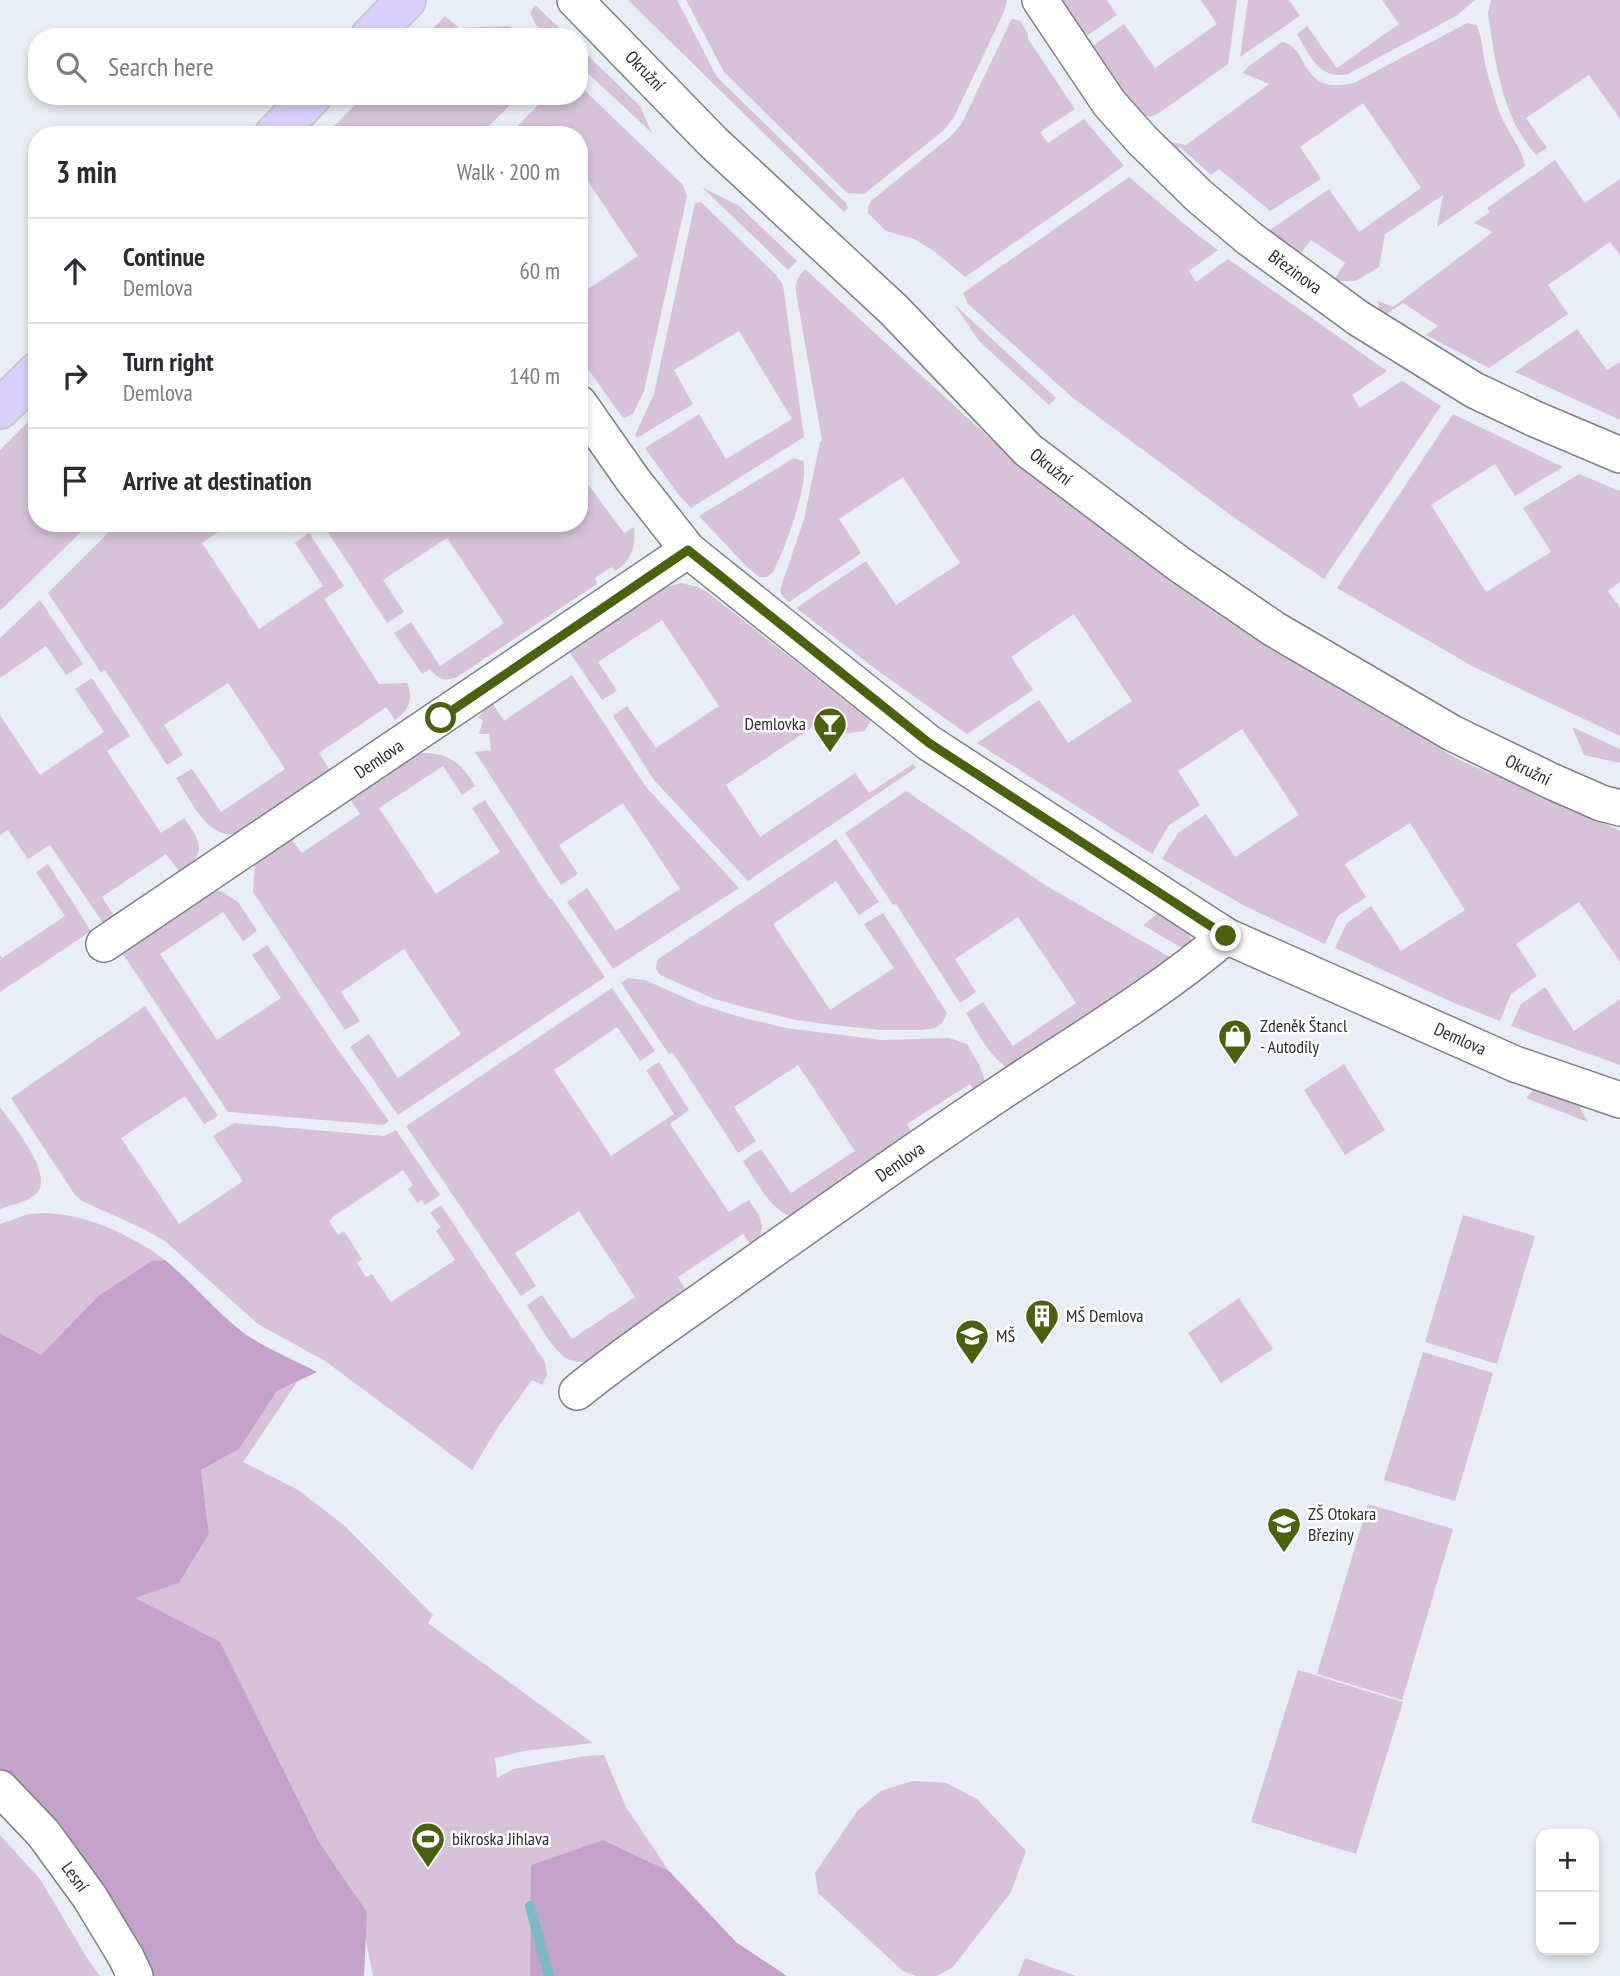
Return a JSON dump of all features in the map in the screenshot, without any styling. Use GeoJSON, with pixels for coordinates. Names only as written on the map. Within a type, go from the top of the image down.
{"type":"FeatureCollection","features":[{"type":"Feature","properties":{"kind":"main road"},"geometry":{"type":"LineString","coordinates":[[379,28],[406,0]]}},
{"type":"Feature","properties":{"kind":"main road"},"geometry":{"type":"LineString","coordinates":[[283,126],[303,105]]}},
{"type":"Feature","properties":{"kind":"main road"},"geometry":{"type":"LineString","coordinates":[[0,409],[28,381]]}},
{"type":"Feature","properties":{"kind":"street","name":"Okružní"},"geometry":{"type":"LineString","coordinates":[[575,0],[714,143],[894,310],[1028,450],[1179,564],[1285,635],[1452,733],[1564,787],[1620,808]]}},
{"type":"Feature","properties":{"kind":"street","name":"Březinova"},"geometry":{"type":"LineString","coordinates":[[1040,0],[1117,112],[1199,196],[1250,239],[1359,318],[1474,390],[1620,455]]}},
{"type":"Feature","properties":{"kind":"street","name":"Demlova"},"geometry":{"type":"LineString","coordinates":[[588,416],[633,480],[688,550],[929,743],[1226,936],[1515,1064],[1620,1100]]}},
{"type":"Feature","properties":{"kind":"street","name":"Demlova"},"geometry":{"type":"LineString","coordinates":[[104,944],[688,550]]}},
{"type":"Feature","properties":{"kind":"street","name":"Demlova"},"geometry":{"type":"LineString","coordinates":[[577,1392],[605,1369],[784,1242],[1193,964],[1226,936]]}},
{"type":"Feature","properties":{"kind":"street","name":"Lesní"},"geometry":{"type":"LineString","coordinates":[[0,1788],[43,1833],[89,1896],[135,1976]]}},
{"type":"Feature","properties":{"kind":"shaded area"},"geometry":{"type":"Polygon","coordinates":[[[628,0],[677,0],[717,77],[846,203],[848,208],[844,212],[628,0]]]}},
{"type":"Feature","properties":{"kind":"shaded area"},"geometry":{"type":"Polygon","coordinates":[[[686,0],[1007,1],[954,117],[943,131],[864,194],[847,193],[724,72],[686,0]]]}},
{"type":"Feature","properties":{"kind":"shaded area"},"geometry":{"type":"Polygon","coordinates":[[[1057,0],[1107,0],[1117,15],[1082,39],[1057,0]]]}},
{"type":"Feature","properties":{"kind":"shaded area"},"geometry":{"type":"Polygon","coordinates":[[[1201,0],[1237,0],[1228,64],[1162,111],[1153,116],[1140,117],[1090,48],[1124,24],[1155,68],[1217,24],[1201,0]]]}},
{"type":"Feature","properties":{"kind":"shaded area"},"geometry":{"type":"Polygon","coordinates":[[[1248,0],[1289,0],[1300,16],[1240,57],[1248,0]]]}},
{"type":"Feature","properties":{"kind":"shaded area"},"geometry":{"type":"Polygon","coordinates":[[[1382,0],[1475,0],[1456,16],[1348,74],[1338,75],[1322,70],[1297,34],[1307,26],[1337,68],[1399,24],[1382,0]]]}},
{"type":"Feature","properties":{"kind":"shaded area"},"geometry":{"type":"Polygon","coordinates":[[[1491,0],[1620,0],[1620,119],[1589,75],[1526,118],[1547,148],[1536,155],[1515,124],[1502,88],[1488,13],[1491,0]]]}},
{"type":"Feature","properties":{"kind":"shaded area"},"geometry":{"type":"Polygon","coordinates":[[[535,5],[559,28],[539,28],[530,13],[535,5]]]}},
{"type":"Feature","properties":{"kind":"shaded area"},"geometry":{"type":"Polygon","coordinates":[[[445,16],[459,28],[433,28],[445,16]]]}},
{"type":"Feature","properties":{"kind":"shaded area"},"geometry":{"type":"Polygon","coordinates":[[[1011,20],[1020,21],[1028,39],[1075,109],[1040,132],[1048,143],[1084,119],[1124,166],[965,277],[934,251],[914,239],[886,231],[868,213],[868,207],[871,201],[951,136],[962,123],[1011,20]]]}},
{"type":"Feature","properties":{"kind":"shaded area"},"geometry":{"type":"Polygon","coordinates":[[[1467,23],[1476,25],[1497,105],[1525,166],[1437,227],[1443,195],[1385,234],[1379,267],[1356,281],[1333,281],[1345,263],[1311,240],[1299,256],[1267,232],[1329,189],[1359,232],[1421,188],[1363,103],[1300,147],[1321,179],[1270,211],[1219,169],[1211,175],[1180,147],[1174,153],[1166,141],[1186,145],[1269,84],[1243,73],[1282,42],[1297,52],[1315,78],[1324,83],[1338,85],[1356,82],[1467,23]]]}},
{"type":"Feature","properties":{"kind":"shaded area"},"geometry":{"type":"Polygon","coordinates":[[[510,26],[512,28],[459,28],[510,26]]]}},
{"type":"Feature","properties":{"kind":"shaded area"},"geometry":{"type":"Polygon","coordinates":[[[588,56],[640,106],[652,133],[588,73],[588,56]]]}},
{"type":"Feature","properties":{"kind":"shaded area"},"geometry":{"type":"Polygon","coordinates":[[[588,94],[683,185],[687,196],[644,391],[633,414],[625,418],[588,369],[588,289],[638,256],[588,181],[588,126],[518,126],[538,105],[588,105],[588,94]]]}},
{"type":"Feature","properties":{"kind":"shaded area"},"geometry":{"type":"Polygon","coordinates":[[[355,105],[510,105],[489,126],[334,126],[355,105]]]}},
{"type":"Feature","properties":{"kind":"shaded area"},"geometry":{"type":"Polygon","coordinates":[[[1555,160],[1585,203],[1620,179],[1620,255],[1610,242],[1548,285],[1568,314],[1489,368],[1426,335],[1438,326],[1403,303],[1384,316],[1379,310],[1378,301],[1393,307],[1493,232],[1474,223],[1490,212],[1487,208],[1555,160]]]}},
{"type":"Feature","properties":{"kind":"shaded area"},"geometry":{"type":"Polygon","coordinates":[[[1129,177],[1218,250],[1189,271],[1196,282],[1228,259],[1387,371],[1352,395],[1360,408],[1402,381],[1441,406],[1324,579],[1232,516],[1073,398],[968,304],[963,293],[1129,177]]]}},
{"type":"Feature","properties":{"kind":"shaded area"},"geometry":{"type":"Polygon","coordinates":[[[702,187],[739,206],[797,261],[788,270],[702,187]]]}},
{"type":"Feature","properties":{"kind":"shaded area"},"geometry":{"type":"Polygon","coordinates":[[[701,202],[783,285],[804,437],[691,508],[645,448],[699,414],[726,459],[792,419],[739,331],[674,370],[693,404],[637,438],[635,435],[654,394],[695,203],[701,202]]]}},
{"type":"Feature","properties":{"kind":"shaded area"},"geometry":{"type":"Polygon","coordinates":[[[805,269],[995,443],[1055,494],[1242,627],[1329,683],[1461,761],[1555,800],[1620,831],[1620,962],[1579,902],[1516,944],[1537,976],[1511,994],[1500,1021],[1454,1003],[1335,948],[1347,923],[1371,906],[1401,951],[1465,910],[1410,823],[1345,864],[1366,897],[1338,916],[1325,944],[1245,906],[1162,859],[1178,833],[1206,814],[1235,857],[1299,815],[1242,729],[1178,771],[1200,805],[1169,825],[1152,854],[977,743],[1039,700],[1068,743],[1132,701],[1074,614],[1011,657],[1033,690],[967,734],[796,608],[866,561],[896,605],[960,563],[903,477],[839,519],[861,553],[789,602],[782,596],[780,590],[804,519],[822,440],[796,292],[798,279],[805,269]]]}},
{"type":"Feature","properties":{"kind":"shaded area"},"geometry":{"type":"Polygon","coordinates":[[[954,304],[1056,398],[1049,405],[979,341],[954,304]]]}},
{"type":"Feature","properties":{"kind":"shaded area"},"geometry":{"type":"Polygon","coordinates":[[[1577,329],[1607,370],[1620,362],[1620,420],[1515,372],[1577,329]]]}},
{"type":"Feature","properties":{"kind":"shaded area"},"geometry":{"type":"Polygon","coordinates":[[[1453,414],[1563,467],[1515,496],[1495,464],[1431,505],[1486,592],[1551,552],[1523,508],[1579,474],[1620,491],[1620,582],[1608,591],[1620,608],[1620,736],[1474,667],[1337,588],[1453,414]]]}},
{"type":"Feature","properties":{"kind":"shaded area"},"geometry":{"type":"Polygon","coordinates":[[[28,422],[28,532],[81,532],[0,611],[0,450],[28,422]]]}},
{"type":"Feature","properties":{"kind":"shaded area"},"geometry":{"type":"Polygon","coordinates":[[[794,458],[803,461],[804,471],[795,517],[773,572],[767,577],[759,577],[699,516],[794,458]]]}},
{"type":"Feature","properties":{"kind":"shaded area"},"geometry":{"type":"Polygon","coordinates":[[[588,484],[624,533],[634,527],[633,547],[629,558],[621,567],[615,571],[612,567],[595,578],[597,584],[452,679],[442,679],[430,669],[422,674],[394,633],[411,622],[440,666],[504,623],[447,538],[383,580],[404,612],[387,623],[328,532],[588,532],[588,484]]]}},
{"type":"Feature","properties":{"kind":"shaded area"},"geometry":{"type":"Polygon","coordinates":[[[109,532],[218,532],[202,543],[259,629],[323,586],[295,543],[309,533],[344,586],[324,599],[379,684],[407,683],[410,699],[404,713],[395,720],[386,707],[319,753],[331,772],[239,833],[228,834],[209,825],[176,778],[192,769],[221,812],[285,769],[228,683],[164,725],[183,755],[167,765],[105,670],[101,673],[48,593],[109,532]]]}},
{"type":"Feature","properties":{"kind":"shaded area"},"geometry":{"type":"Polygon","coordinates":[[[681,583],[707,592],[871,720],[865,731],[833,735],[823,720],[726,785],[760,837],[855,773],[869,793],[913,764],[916,768],[748,881],[654,780],[613,716],[627,706],[656,748],[719,706],[662,620],[598,662],[617,691],[602,700],[568,650],[661,588],[681,583]]]}},
{"type":"Feature","properties":{"kind":"shaded area"},"geometry":{"type":"Polygon","coordinates":[[[40,600],[83,664],[66,675],[46,646],[0,678],[0,638],[40,600]]]}},
{"type":"Feature","properties":{"kind":"shaded area"},"geometry":{"type":"Polygon","coordinates":[[[572,675],[646,787],[739,888],[613,969],[567,902],[587,888],[616,931],[680,889],[623,803],[559,845],[578,874],[561,885],[475,752],[491,750],[489,734],[479,734],[483,720],[478,718],[491,701],[504,721],[572,675]]]}},
{"type":"Feature","properties":{"kind":"shaded area"},"geometry":{"type":"Polygon","coordinates":[[[92,678],[130,736],[107,751],[161,833],[184,818],[199,846],[196,858],[180,873],[166,854],[102,897],[114,916],[103,923],[50,845],[28,859],[8,830],[0,835],[0,715],[40,775],[104,732],[75,689],[92,678]]]}},
{"type":"Feature","properties":{"kind":"shaded area"},"geometry":{"type":"Polygon","coordinates":[[[1572,727],[1620,749],[1620,763],[1584,755],[1572,727]]]}},
{"type":"Feature","properties":{"kind":"shaded area"},"geometry":{"type":"Polygon","coordinates":[[[414,755],[441,755],[454,761],[475,786],[462,795],[443,766],[379,808],[436,894],[500,852],[472,808],[485,800],[605,977],[398,1115],[350,1047],[369,1034],[398,1078],[461,1034],[404,949],[341,992],[360,1021],[345,1030],[253,892],[255,863],[288,835],[302,853],[360,814],[348,796],[414,755]]]}},
{"type":"Feature","properties":{"kind":"shaded area"},"geometry":{"type":"Polygon","coordinates":[[[906,791],[1045,885],[1185,966],[1015,1071],[1007,1067],[992,1054],[966,1013],[983,1002],[1013,1046],[1076,1003],[1018,917],[955,959],[976,992],[960,1003],[896,904],[893,905],[845,833],[906,791]]]}},
{"type":"Feature","properties":{"kind":"shaded area"},"geometry":{"type":"Polygon","coordinates":[[[836,839],[879,902],[859,915],[836,881],[773,924],[830,1010],[894,968],[864,924],[883,913],[947,1013],[942,1023],[935,1028],[923,1030],[880,1030],[796,1020],[712,998],[660,975],[656,969],[657,960],[836,839]]]}},
{"type":"Feature","properties":{"kind":"shaded area"},"geometry":{"type":"Polygon","coordinates":[[[48,864],[91,931],[0,992],[0,955],[2,958],[65,916],[36,872],[48,864]]]}},
{"type":"Feature","properties":{"kind":"shaded area"},"geometry":{"type":"Polygon","coordinates":[[[221,891],[238,902],[257,931],[243,941],[223,912],[160,954],[217,1040],[281,998],[252,955],[267,945],[389,1121],[383,1125],[228,1112],[119,948],[201,893],[221,891]]]}},
{"type":"Feature","properties":{"kind":"shaded area"},"geometry":{"type":"Polygon","coordinates":[[[1162,910],[1175,918],[1188,933],[1192,954],[1143,925],[1162,910]]]}},
{"type":"Feature","properties":{"kind":"shaded area"},"geometry":{"type":"Polygon","coordinates":[[[628,978],[645,980],[699,1004],[740,1017],[786,1028],[882,1040],[949,1038],[967,1044],[985,1081],[982,1102],[970,1084],[907,1124],[919,1144],[795,1218],[771,1202],[743,1161],[761,1149],[791,1193],[855,1151],[798,1065],[734,1107],[756,1141],[738,1153],[673,1053],[669,1054],[621,983],[628,978]]]}},
{"type":"Feature","properties":{"kind":"shaded area"},"geometry":{"type":"Polygon","coordinates":[[[1545,987],[1574,1031],[1620,999],[1620,1065],[1511,1026],[1521,1004],[1545,987]]]}},
{"type":"Feature","properties":{"kind":"shaded area"},"geometry":{"type":"Polygon","coordinates":[[[612,988],[655,1051],[640,1061],[617,1027],[554,1070],[611,1156],[674,1114],[646,1070],[659,1062],[689,1110],[670,1124],[729,1212],[749,1200],[760,1218],[762,1228],[753,1247],[743,1234],[678,1277],[690,1297],[587,1362],[578,1362],[570,1360],[558,1351],[527,1305],[542,1295],[572,1339],[635,1297],[579,1211],[515,1253],[536,1286],[521,1296],[406,1126],[612,988]]]}},
{"type":"Feature","properties":{"kind":"shaded area"},"geometry":{"type":"Polygon","coordinates":[[[145,1006],[218,1116],[204,1124],[185,1096],[121,1138],[179,1224],[243,1181],[213,1136],[234,1123],[384,1136],[396,1130],[440,1195],[425,1205],[422,1200],[417,1203],[408,1189],[413,1185],[403,1170],[329,1221],[338,1235],[344,1231],[362,1259],[357,1263],[366,1277],[372,1274],[391,1302],[455,1260],[436,1231],[441,1227],[430,1213],[441,1205],[545,1362],[547,1375],[542,1385],[532,1380],[498,1427],[472,1470],[325,1361],[258,1324],[166,1242],[82,1201],[75,1195],[11,1098],[145,1006]]]}},
{"type":"Feature","properties":{"kind":"shaded area"},"geometry":{"type":"Polygon","coordinates":[[[1344,1064],[1385,1130],[1345,1155],[1304,1090],[1344,1064]]]}},
{"type":"Feature","properties":{"kind":"shaded area"},"geometry":{"type":"Polygon","coordinates":[[[1547,1088],[1577,1102],[1588,1122],[1526,1098],[1533,1090],[1547,1088]]]}},
{"type":"Feature","properties":{"kind":"shaded area"},"geometry":{"type":"Polygon","coordinates":[[[0,1107],[37,1163],[41,1186],[32,1197],[0,1209],[0,1107]]]}},
{"type":"Feature","properties":{"kind":"shaded area"},"geometry":{"type":"Polygon","coordinates":[[[29,1214],[76,1217],[108,1227],[165,1260],[151,1261],[98,1296],[41,1355],[0,1333],[0,1224],[29,1214]]]}},
{"type":"Feature","properties":{"kind":"shaded area"},"geometry":{"type":"Polygon","coordinates":[[[1463,1215],[1535,1236],[1497,1364],[1425,1342],[1463,1215]]]}},
{"type":"Feature","properties":{"kind":"shaded area"},"geometry":{"type":"Polygon","coordinates":[[[165,1260],[245,1334],[317,1372],[277,1391],[239,1449],[201,1470],[209,1534],[179,1583],[135,1598],[220,1642],[318,1840],[367,1912],[364,1976],[144,1976],[0,1807],[0,1333],[41,1355],[98,1296],[151,1261],[165,1260]]]}},
{"type":"Feature","properties":{"kind":"shaded area"},"geometry":{"type":"Polygon","coordinates":[[[1239,1298],[1273,1349],[1221,1383],[1188,1333],[1239,1298]]]}},
{"type":"Feature","properties":{"kind":"shaded area"},"geometry":{"type":"Polygon","coordinates":[[[1423,1352],[1493,1373],[1455,1501],[1384,1480],[1423,1352]]]}},
{"type":"Feature","properties":{"kind":"shaded area"},"geometry":{"type":"Polygon","coordinates":[[[297,1382],[243,1462],[298,1490],[345,1526],[433,1615],[428,1623],[593,1743],[524,1751],[495,1758],[497,1778],[513,1769],[604,1755],[626,1807],[669,1871],[603,1840],[532,1865],[530,1976],[373,1976],[357,1897],[318,1840],[134,1598],[179,1583],[209,1534],[201,1470],[239,1449],[277,1391],[297,1382]]]}},
{"type":"Feature","properties":{"kind":"shaded area"},"geometry":{"type":"Polygon","coordinates":[[[1368,1504],[1453,1529],[1402,1700],[1317,1674],[1368,1504]]]}},
{"type":"Feature","properties":{"kind":"shaded area"},"geometry":{"type":"Polygon","coordinates":[[[1298,1670],[1403,1702],[1356,1854],[1251,1822],[1298,1670]]]}},
{"type":"Feature","properties":{"kind":"shaded area"},"geometry":{"type":"Polygon","coordinates":[[[913,1781],[946,1783],[977,1799],[1026,1851],[1011,1892],[953,1967],[937,1976],[916,1976],[903,1971],[818,1893],[815,1873],[858,1810],[881,1791],[913,1781]]]}},
{"type":"Feature","properties":{"kind":"shaded area"},"geometry":{"type":"Polygon","coordinates":[[[0,1835],[40,1879],[100,1976],[0,1976],[0,1835]]]}},
{"type":"Feature","properties":{"kind":"shaded area"},"geometry":{"type":"Polygon","coordinates":[[[603,1840],[669,1871],[736,1942],[787,1976],[530,1976],[531,1865],[603,1840]]]}},
{"type":"Feature","properties":{"kind":"shaded area"},"geometry":{"type":"Polygon","coordinates":[[[1025,1958],[1076,1976],[1018,1976],[1025,1958]]]}},
{"type":"Feature","properties":{"kind":"waterway"},"geometry":{"type":"LineString","coordinates":[[530,1906],[549,1976]]}},
{"type":"Feature","properties":{"kind":"place","name":"Demlovka"},"geometry":{"type":"Point","coordinates":[830,754]}},
{"type":"Feature","properties":{"kind":"place","name":"Zdeněk Štancl - Autodíly"},"geometry":{"type":"Point","coordinates":[1235,1066]}},
{"type":"Feature","properties":{"kind":"place","name":"MŠ Demlova"},"geometry":{"type":"Point","coordinates":[1042,1346]}},
{"type":"Feature","properties":{"kind":"place","name":"MŠ"},"geometry":{"type":"Point","coordinates":[972,1366]}},
{"type":"Feature","properties":{"kind":"place","name":"ZŠ Otokara Březiny"},"geometry":{"type":"Point","coordinates":[1284,1554]}},
{"type":"Feature","properties":{"kind":"place","name":"bikroska Jihlava"},"geometry":{"type":"Point","coordinates":[428,1869]}},
{"type":"Feature","properties":{"kind":"route"},"geometry":{"type":"LineString","coordinates":[[441,718],[688,550],[929,743],[1226,936]]}}]}
